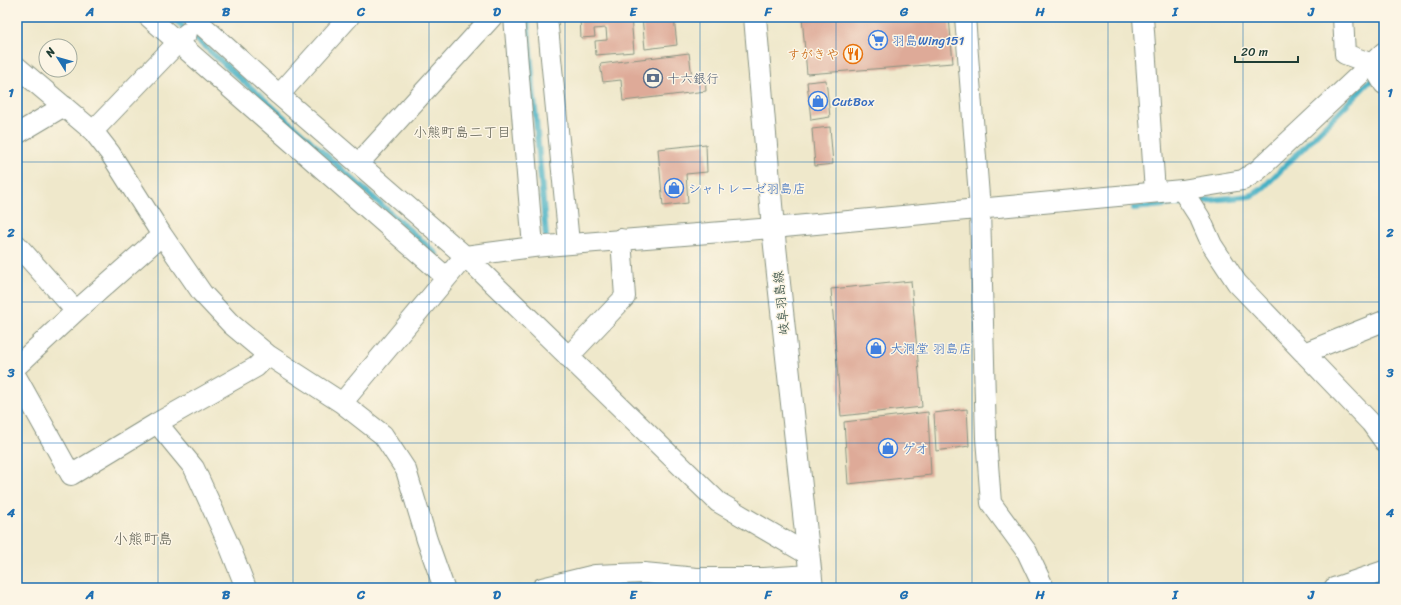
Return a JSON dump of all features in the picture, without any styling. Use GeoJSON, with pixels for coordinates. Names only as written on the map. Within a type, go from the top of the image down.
{"type":"FeatureCollection","features":[{"type":"Feature","properties":{"kind":"main road","name":"岐阜羽島線"},"geometry":{"type":"LineString","coordinates":[[755,17],[773,228],[810,573]]}},
{"type":"Feature","properties":{"kind":"street"},"geometry":{"type":"LineString","coordinates":[[149,17],[191,27],[279,95],[316,146],[358,164],[465,256],[718,502],[810,573]]}},
{"type":"Feature","properties":{"kind":"street"},"geometry":{"type":"LineString","coordinates":[[279,95],[349,17]]}},
{"type":"Feature","properties":{"kind":"street"},"geometry":{"type":"LineString","coordinates":[[358,164],[492,17]]}},
{"type":"Feature","properties":{"kind":"street"},"geometry":{"type":"LineString","coordinates":[[514,17],[533,246]]}},
{"type":"Feature","properties":{"kind":"street"},"geometry":{"type":"LineString","coordinates":[[547,17],[569,243]]}},
{"type":"Feature","properties":{"kind":"street"},"geometry":{"type":"LineString","coordinates":[[965,17],[980,209],[986,438],[991,503],[1027,552],[1044,588]]}},
{"type":"Feature","properties":{"kind":"street"},"geometry":{"type":"LineString","coordinates":[[1143,17],[1155,192]]}},
{"type":"Feature","properties":{"kind":"street"},"geometry":{"type":"LineString","coordinates":[[1343,17],[1345,54],[1378,58]]}},
{"type":"Feature","properties":{"kind":"street"},"geometry":{"type":"LineString","coordinates":[[93,131],[191,27]]}},
{"type":"Feature","properties":{"kind":"street"},"geometry":{"type":"LineString","coordinates":[[191,27],[316,146],[446,277]]}},
{"type":"Feature","properties":{"kind":"street"},"geometry":{"type":"LineString","coordinates":[[1378,58],[1384,84]]}},
{"type":"Feature","properties":{"kind":"street"},"geometry":{"type":"LineString","coordinates":[[342,403],[465,256],[533,246],[773,228],[1182,190],[1243,180],[1257,171],[1378,58]]}},
{"type":"Feature","properties":{"kind":"street"},"geometry":{"type":"LineString","coordinates":[[17,67],[93,131],[110,153],[162,235],[202,293],[231,324],[268,355],[342,403],[382,435],[406,470],[427,540],[444,588]]}},
{"type":"Feature","properties":{"kind":"street"},"geometry":{"type":"LineString","coordinates":[[17,134],[64,106]]}},
{"type":"Feature","properties":{"kind":"street"},"geometry":{"type":"LineString","coordinates":[[1182,190],[1200,218],[1212,245],[1237,283],[1371,423],[1384,441]]}},
{"type":"Feature","properties":{"kind":"street"},"geometry":{"type":"LineString","coordinates":[[17,366],[76,311],[162,235]]}},
{"type":"Feature","properties":{"kind":"street"},"geometry":{"type":"LineString","coordinates":[[568,357],[625,297],[621,239]]}},
{"type":"Feature","properties":{"kind":"street"},"geometry":{"type":"LineString","coordinates":[[17,245],[76,311]]}},
{"type":"Feature","properties":{"kind":"street"},"geometry":{"type":"LineString","coordinates":[[1304,353],[1384,321]]}},
{"type":"Feature","properties":{"kind":"street"},"geometry":{"type":"LineString","coordinates":[[17,378],[71,475],[256,366],[268,355]]}},
{"type":"Feature","properties":{"kind":"street"},"geometry":{"type":"LineString","coordinates":[[157,423],[194,468],[229,545],[246,588]]}},
{"type":"Feature","properties":{"kind":"street"},"geometry":{"type":"LineString","coordinates":[[1334,588],[1384,571]]}},
{"type":"Feature","properties":{"kind":"street"},"geometry":{"type":"LineString","coordinates":[[542,588],[597,582],[644,573],[697,578],[720,578],[810,573]]}},
{"type":"Feature","properties":{"kind":"building"},"geometry":{"type":"Polygon","coordinates":[[[580,17],[631,17],[634,52],[596,55],[595,41],[607,40],[606,28],[594,29],[595,37],[581,38],[580,17]]]}},
{"type":"Feature","properties":{"kind":"building"},"geometry":{"type":"Polygon","coordinates":[[[642,17],[674,17],[677,45],[645,49],[642,17]]]}},
{"type":"Feature","properties":{"kind":"building","name":"羽島Wing151"},"geometry":{"type":"Polygon","coordinates":[[[802,17],[949,17],[953,63],[807,74],[802,17]]]}},
{"type":"Feature","properties":{"kind":"building","name":"十六銀行"},"geometry":{"type":"Polygon","coordinates":[[[689,53],[692,77],[705,76],[706,91],[623,101],[621,80],[603,82],[600,64],[689,53]]]}},
{"type":"Feature","properties":{"kind":"building"},"geometry":{"type":"Polygon","coordinates":[[[826,80],[830,117],[811,120],[807,82],[826,80]]]}},
{"type":"Feature","properties":{"kind":"building"},"geometry":{"type":"Polygon","coordinates":[[[830,127],[833,164],[815,166],[812,129],[830,127]]]}},
{"type":"Feature","properties":{"kind":"building","name":"シャトレーゼ羽島店"},"geometry":{"type":"Polygon","coordinates":[[[706,144],[707,172],[686,174],[688,203],[663,206],[658,149],[706,144]]]}},
{"type":"Feature","properties":{"kind":"building","name":"大洞堂 羽島店"},"geometry":{"type":"Polygon","coordinates":[[[911,281],[922,407],[841,416],[831,289],[911,281]]]}},
{"type":"Feature","properties":{"kind":"building"},"geometry":{"type":"Polygon","coordinates":[[[967,409],[969,446],[936,451],[934,413],[967,409]]]}},
{"type":"Feature","properties":{"kind":"building","name":"ゲオ"},"geometry":{"type":"Polygon","coordinates":[[[928,412],[931,475],[848,484],[844,422],[928,412]]]}},
{"type":"Feature","properties":{"kind":"waterway"},"geometry":{"type":"LineString","coordinates":[[172,17],[436,254]]}},
{"type":"Feature","properties":{"kind":"waterway"},"geometry":{"type":"LineString","coordinates":[[527,17],[546,236]]}},
{"type":"Feature","properties":{"kind":"waterway"},"geometry":{"type":"LineString","coordinates":[[1134,208],[1250,196],[1261,190],[1375,76]]}},
{"type":"Feature","properties":{"kind":"place","name":"羽島Wing151"},"geometry":{"type":"Point","coordinates":[878,40]}},
{"type":"Feature","properties":{"kind":"place","name":"すがきや"},"geometry":{"type":"Point","coordinates":[853,54]}},
{"type":"Feature","properties":{"kind":"place","name":"十六銀行"},"geometry":{"type":"Point","coordinates":[653,78]}},
{"type":"Feature","properties":{"kind":"place","name":"CutBox"},"geometry":{"type":"Point","coordinates":[818,101]}},
{"type":"Feature","properties":{"kind":"place","name":"シャトレーゼ羽島店"},"geometry":{"type":"Point","coordinates":[674,188]}},
{"type":"Feature","properties":{"kind":"place","name":"大洞堂 羽島店"},"geometry":{"type":"Point","coordinates":[876,348]}},
{"type":"Feature","properties":{"kind":"place","name":"ゲオ"},"geometry":{"type":"Point","coordinates":[888,448]}},
{"type":"Feature","properties":{"kind":"district","name":"小熊町島二丁目"},"geometry":{"type":"Point","coordinates":[462,132]}},
{"type":"Feature","properties":{"kind":"district","name":"小熊町島"},"geometry":{"type":"Point","coordinates":[143,539]}}]}
